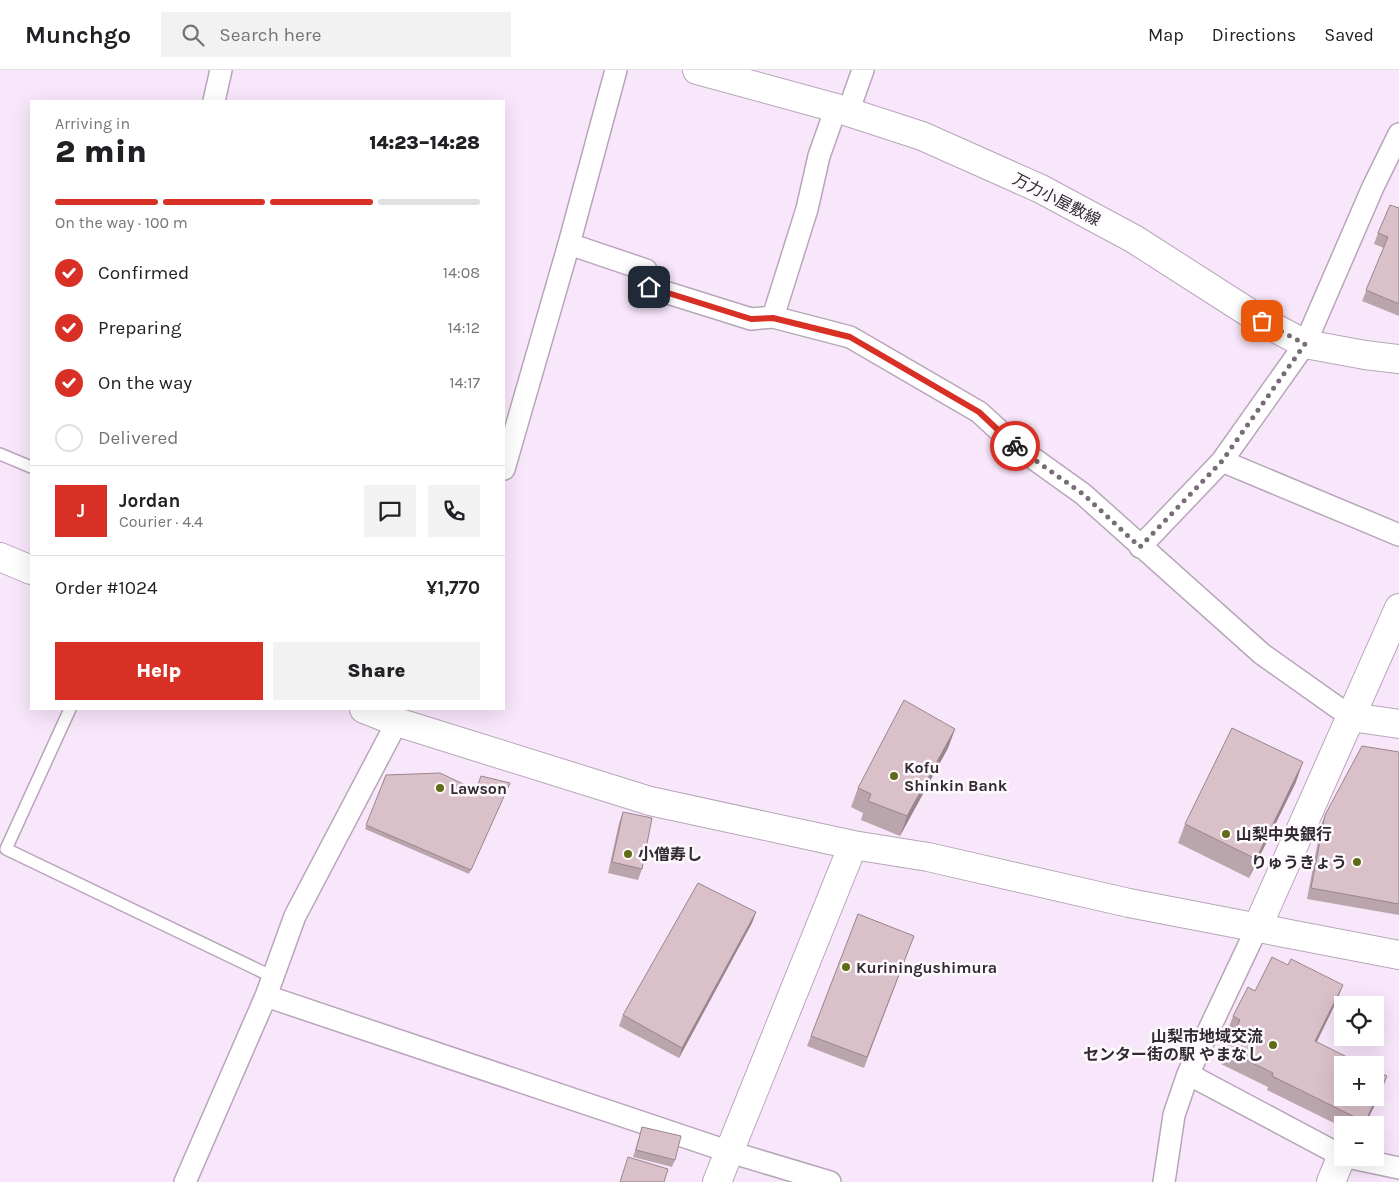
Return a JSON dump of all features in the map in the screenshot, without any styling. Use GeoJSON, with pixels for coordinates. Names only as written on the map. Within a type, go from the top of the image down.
{"type":"FeatureCollection","features":[{"type":"Feature","properties":{"kind":"street"},"geometry":{"type":"LineString","coordinates":[[214,100],[221,70]]}},
{"type":"Feature","properties":{"kind":"street"},"geometry":{"type":"LineString","coordinates":[[505,466],[569,244],[616,70]]}},
{"type":"Feature","properties":{"kind":"street","name":"万力小屋敷線"},"geometry":{"type":"LineString","coordinates":[[697,70],[842,110],[922,136],[1040,188],[1134,239],[1262,321],[1305,344],[1399,359]]}},
{"type":"Feature","properties":{"kind":"street"},"geometry":{"type":"LineString","coordinates":[[773,318],[807,209],[820,156],[863,70]]}},
{"type":"Feature","properties":{"kind":"street"},"geometry":{"type":"LineString","coordinates":[[1140,547],[1222,461],[1305,344],[1373,187],[1399,134]]}},
{"type":"Feature","properties":{"kind":"street"},"geometry":{"type":"LineString","coordinates":[[569,244],[646,270],[649,287],[751,319],[773,318],[850,337],[979,412],[1016,446],[1083,494],[1140,547],[1262,654],[1352,717],[1399,724]]}},
{"type":"Feature","properties":{"kind":"street"},"geometry":{"type":"LineString","coordinates":[[1222,461],[1399,535]]}},
{"type":"Feature","properties":{"kind":"street"},"geometry":{"type":"LineString","coordinates":[[0,557],[30,570]]}},
{"type":"Feature","properties":{"kind":"street"},"geometry":{"type":"LineString","coordinates":[[1164,1182],[1174,1115],[1188,1074],[1257,928],[1399,608]]}},
{"type":"Feature","properties":{"kind":"street"},"geometry":{"type":"LineString","coordinates":[[367,710],[397,722],[650,801],[853,845],[928,858],[1129,903],[1399,955]]}},
{"type":"Feature","properties":{"kind":"street"},"geometry":{"type":"LineString","coordinates":[[185,1182],[269,986],[295,916],[397,722]]}},
{"type":"Feature","properties":{"kind":"street"},"geometry":{"type":"LineString","coordinates":[[717,1182],[853,845]]}},
{"type":"Feature","properties":{"kind":"street"},"geometry":{"type":"LineString","coordinates":[[269,986],[730,1152],[830,1182]]}},
{"type":"Feature","properties":{"kind":"street"},"geometry":{"type":"LineString","coordinates":[[1188,1074],[1334,1150]]}},
{"type":"Feature","properties":{"kind":"street"},"geometry":{"type":"LineString","coordinates":[[1384,1165],[1399,1168]]}},
{"type":"Feature","properties":{"kind":"street"},"geometry":{"type":"LineString","coordinates":[[1331,1182],[1340,1166]]}},
{"type":"Feature","properties":{"kind":"lane"},"geometry":{"type":"LineString","coordinates":[[0,454],[30,467]]}},
{"type":"Feature","properties":{"kind":"lane"},"geometry":{"type":"LineString","coordinates":[[70,710],[6,849],[269,986]]}},
{"type":"Feature","properties":{"kind":"building"},"geometry":{"type":"Polygon","coordinates":[[[1390,205],[1399,208],[1399,304],[1366,290],[1388,237],[1378,233],[1390,205]]]}},
{"type":"Feature","properties":{"kind":"building"},"geometry":{"type":"Polygon","coordinates":[[[904,700],[955,729],[907,816],[868,801],[871,794],[858,788],[904,700]]]}},
{"type":"Feature","properties":{"kind":"building"},"geometry":{"type":"Polygon","coordinates":[[[1232,728],[1303,762],[1256,859],[1185,824],[1232,728]]]}},
{"type":"Feature","properties":{"kind":"building","name":"りゅうきょう"},"geometry":{"type":"Polygon","coordinates":[[[1362,746],[1399,752],[1399,904],[1311,888],[1325,815],[1362,746]]]}},
{"type":"Feature","properties":{"kind":"building"},"geometry":{"type":"Polygon","coordinates":[[[440,773],[476,790],[481,776],[510,783],[471,870],[366,825],[386,775],[440,773]]]}},
{"type":"Feature","properties":{"kind":"building"},"geometry":{"type":"Polygon","coordinates":[[[623,812],[652,818],[642,869],[612,862],[623,812]]]}},
{"type":"Feature","properties":{"kind":"building"},"geometry":{"type":"Polygon","coordinates":[[[698,883],[756,912],[682,1048],[623,1015],[698,883]]]}},
{"type":"Feature","properties":{"kind":"building"},"geometry":{"type":"Polygon","coordinates":[[[858,914],[914,936],[867,1057],[811,1036],[858,914]]]}},
{"type":"Feature","properties":{"kind":"building","name":"山梨市地域交流 センター街の駅 やまなし"},"geometry":{"type":"Polygon","coordinates":[[[1272,957],[1288,965],[1291,959],[1343,985],[1338,996],[1334,996],[1334,1003],[1315,1041],[1345,1056],[1334,1056],[1334,1106],[1373,1106],[1368,1116],[1353,1116],[1272,1076],[1273,1073],[1226,1050],[1240,1020],[1233,1016],[1248,987],[1255,991],[1272,957]]]}},
{"type":"Feature","properties":{"kind":"building"},"geometry":{"type":"Polygon","coordinates":[[[642,1127],[681,1136],[675,1160],[636,1150],[642,1127]]]}},
{"type":"Feature","properties":{"kind":"building"},"geometry":{"type":"Polygon","coordinates":[[[628,1157],[668,1169],[664,1182],[620,1182],[628,1157]]]}},
{"type":"Feature","properties":{"kind":"way so far"},"geometry":{"type":"LineString","coordinates":[[1015,446],[1083,494],[1140,547],[1222,461],[1305,344],[1262,321]]}},
{"type":"Feature","properties":{"kind":"place","name":"Kofu Shinkin Bank"},"geometry":{"type":"Point","coordinates":[894,776]}},
{"type":"Feature","properties":{"kind":"place","name":"Lawson"},"geometry":{"type":"Point","coordinates":[440,788]}},
{"type":"Feature","properties":{"kind":"place","name":"山梨中央銀行"},"geometry":{"type":"Point","coordinates":[1226,834]}},
{"type":"Feature","properties":{"kind":"place","name":"小僧寿し"},"geometry":{"type":"Point","coordinates":[628,854]}},
{"type":"Feature","properties":{"kind":"place","name":"りゅうきょう"},"geometry":{"type":"Point","coordinates":[1357,862]}},
{"type":"Feature","properties":{"kind":"place","name":"Kuriningushimura"},"geometry":{"type":"Point","coordinates":[846,967]}},
{"type":"Feature","properties":{"kind":"place","name":"山梨市地域交流 センター街の駅 やまなし"},"geometry":{"type":"Point","coordinates":[1273,1045]}},
{"type":"Feature","properties":{"kind":"route"},"geometry":{"type":"LineString","coordinates":[[649,287],[751,319],[773,318],[850,337],[979,412],[1015,446]]}}]}
